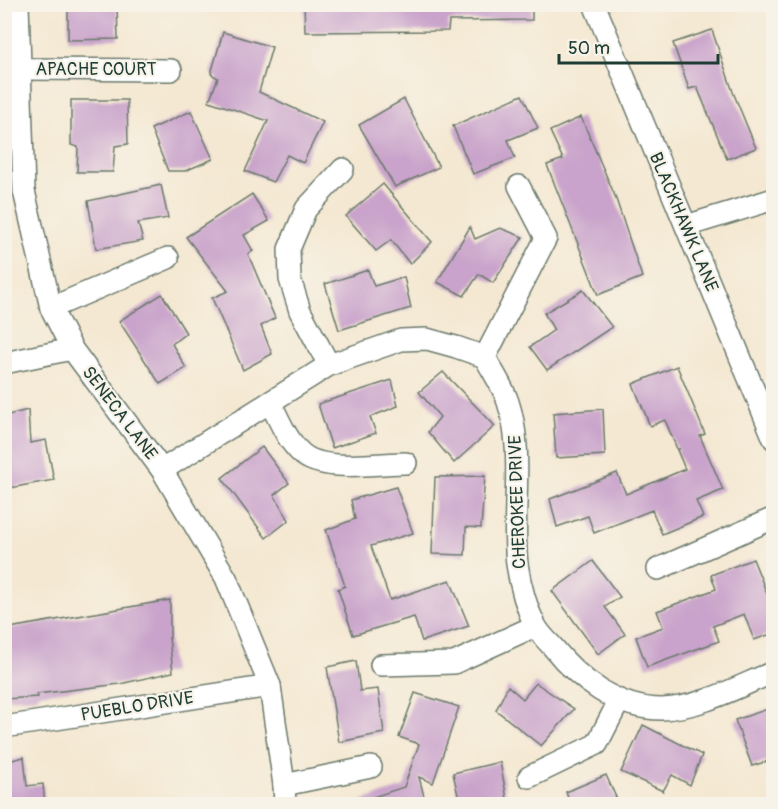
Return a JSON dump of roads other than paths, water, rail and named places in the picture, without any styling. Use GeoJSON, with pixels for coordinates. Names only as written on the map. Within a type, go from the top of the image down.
{"type":"FeatureCollection","features":[{"type":"Feature","properties":{"kind":"street","name":"SENECA LANE"},"geometry":{"type":"LineString","coordinates":[[18,4],[11,31],[22,69],[24,191],[51,308],[72,349],[162,470],[226,578],[270,686],[284,794]]}},
{"type":"Feature","properties":{"kind":"street","name":"BLACKHAWK LANE"},"geometry":{"type":"LineString","coordinates":[[594,4],[774,439]]}},
{"type":"Feature","properties":{"kind":"street","name":"APACHE COURT"},"geometry":{"type":"LineString","coordinates":[[22,69],[171,70]]}},
{"type":"Feature","properties":{"kind":"street"},"geometry":{"type":"LineString","coordinates":[[329,365],[300,311],[290,279],[289,249],[306,209],[342,170]]}},
{"type":"Feature","properties":{"kind":"street"},"geometry":{"type":"LineString","coordinates":[[162,470],[329,365],[401,340],[427,339],[485,357],[546,238],[519,186]]}},
{"type":"Feature","properties":{"kind":"street"},"geometry":{"type":"LineString","coordinates":[[686,226],[774,199]]}},
{"type":"Feature","properties":{"kind":"street"},"geometry":{"type":"LineString","coordinates":[[51,308],[168,258]]}},
{"type":"Feature","properties":{"kind":"street"},"geometry":{"type":"LineString","coordinates":[[4,363],[72,349]]}},
{"type":"Feature","properties":{"kind":"street","name":"CHEROKEE DRIVE"},"geometry":{"type":"LineString","coordinates":[[485,357],[508,400],[515,432],[517,564],[525,598],[535,626],[558,654],[587,682],[619,701],[641,707],[664,709],[696,703],[774,672]]}},
{"type":"Feature","properties":{"kind":"street"},"geometry":{"type":"LineString","coordinates":[[270,402],[287,436],[302,454],[316,462],[330,465],[406,463]]}},
{"type":"Feature","properties":{"kind":"street"},"geometry":{"type":"LineString","coordinates":[[658,569],[774,518]]}},
{"type":"Feature","properties":{"kind":"street"},"geometry":{"type":"LineString","coordinates":[[381,665],[454,663],[535,626]]}},
{"type":"Feature","properties":{"kind":"street","name":"PUEBLO DRIVE"},"geometry":{"type":"LineString","coordinates":[[4,727],[270,686]]}},
{"type":"Feature","properties":{"kind":"street"},"geometry":{"type":"LineString","coordinates":[[529,777],[597,744],[619,701]]}},
{"type":"Feature","properties":{"kind":"street"},"geometry":{"type":"LineString","coordinates":[[284,794],[371,767]]}}]}
